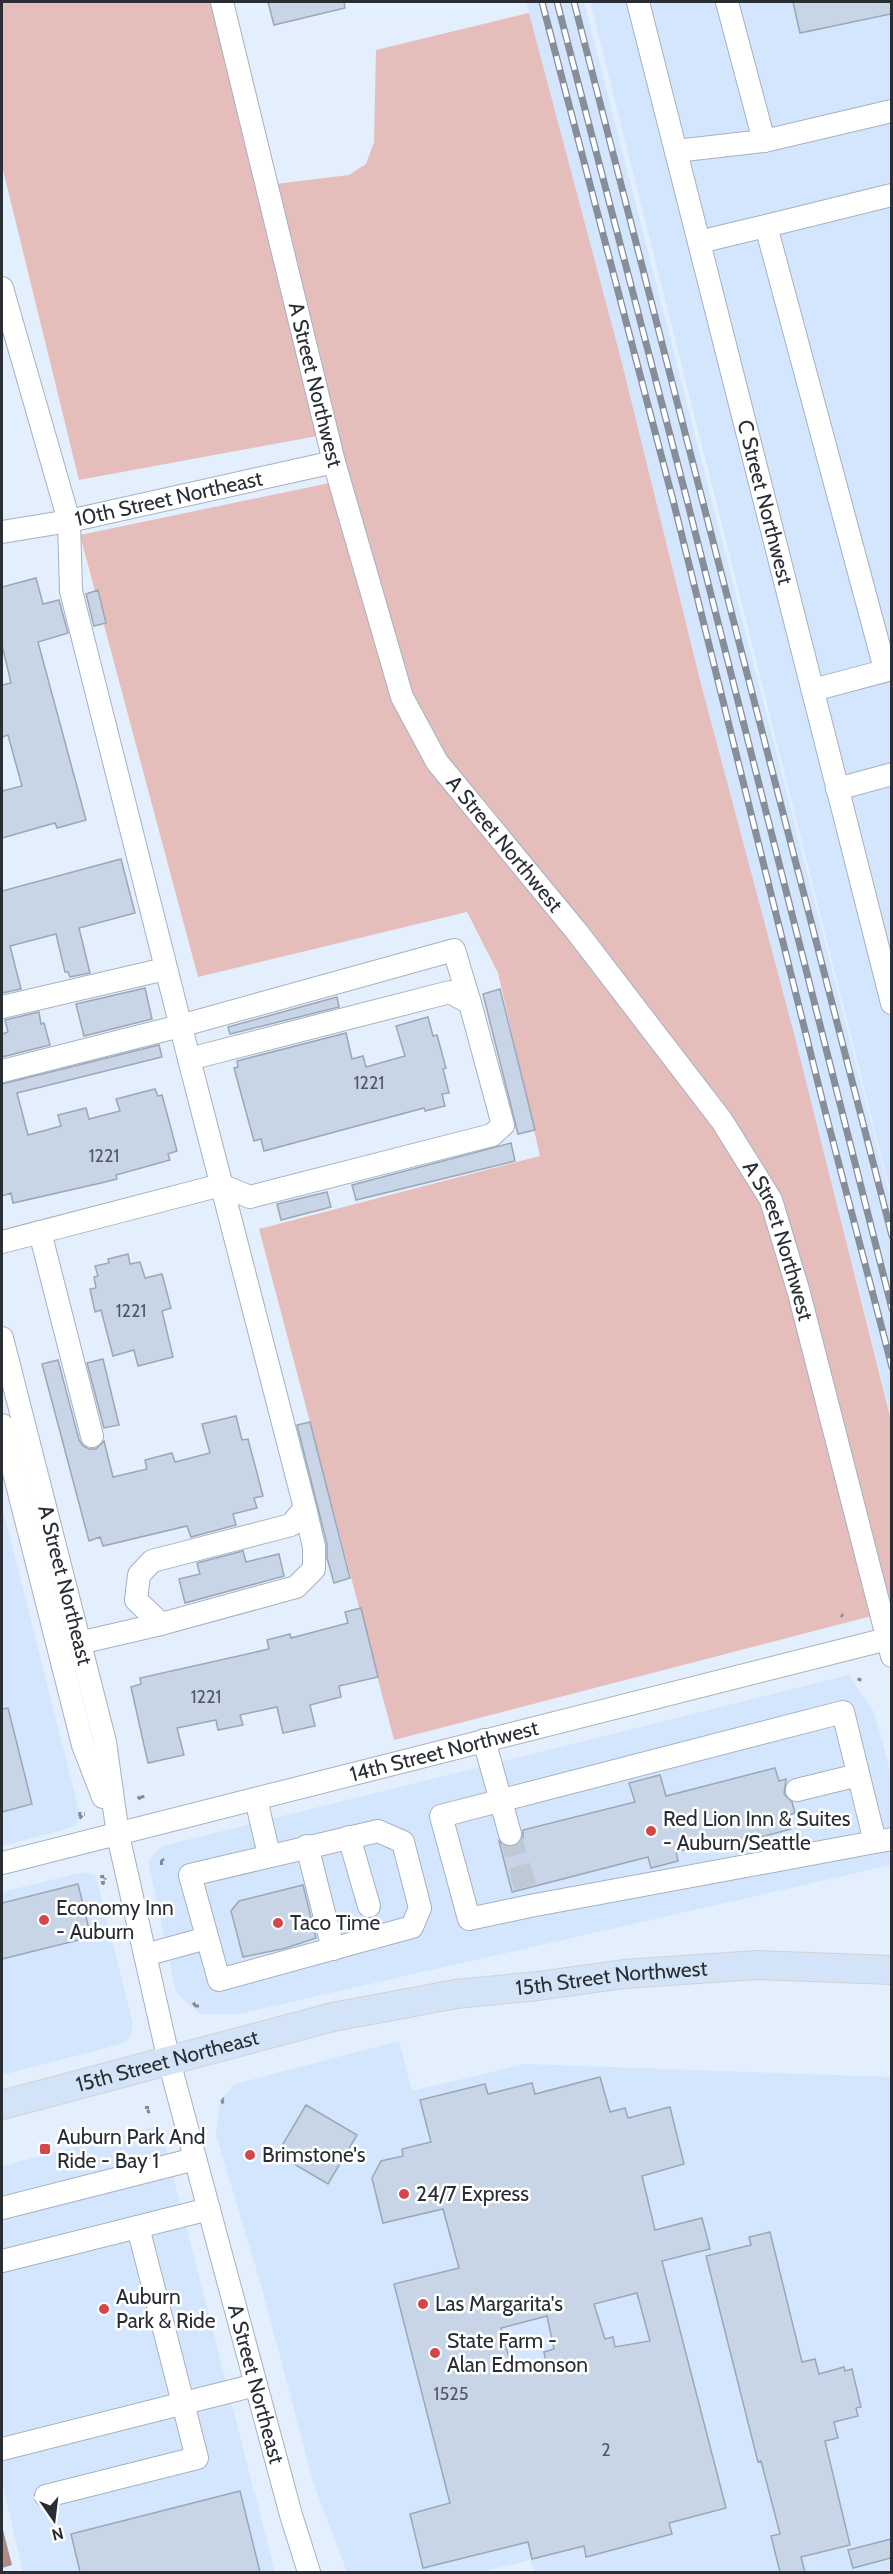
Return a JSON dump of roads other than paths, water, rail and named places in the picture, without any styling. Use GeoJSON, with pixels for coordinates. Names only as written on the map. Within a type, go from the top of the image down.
{"type":"FeatureCollection","features":[{"type":"Feature","properties":{"kind":"main road","name":"15th Street Northwest"},"geometry":{"type":"LineString","coordinates":[[333,2018],[456,1994],[624,1974],[758,1965],[882,1969]]}},
{"type":"Feature","properties":{"kind":"main road","name":"15th Street Northeast"},"geometry":{"type":"LineString","coordinates":[[2,2105],[333,2018]]}},
{"type":"Feature","properties":{"kind":"street","name":"A Street Northwest"},"geometry":{"type":"LineString","coordinates":[[222,2],[334,462],[402,697],[437,762],[577,932],[722,1121],[771,1200],[799,1293],[889,1648]]}},
{"type":"Feature","properties":{"kind":"street","name":"C Street Northwest"},"geometry":{"type":"LineString","coordinates":[[638,2],[891,1003]]}},
{"type":"Feature","properties":{"kind":"street"},"geometry":{"type":"LineString","coordinates":[[727,2],[764,141]]}},
{"type":"Feature","properties":{"kind":"street"},"geometry":{"type":"LineString","coordinates":[[676,152],[764,141],[891,111]]}},
{"type":"Feature","properties":{"kind":"street"},"geometry":{"type":"LineString","coordinates":[[699,242],[891,195]]}},
{"type":"Feature","properties":{"kind":"street"},"geometry":{"type":"LineString","coordinates":[[766,226],[888,669],[813,690]]}},
{"type":"Feature","properties":{"kind":"street"},"geometry":{"type":"LineString","coordinates":[[2,292],[69,521],[71,591],[165,969],[314,1547],[314,1569],[296,1587],[160,1624],[79,1643]]}},
{"type":"Feature","properties":{"kind":"street","name":"10th Street Northeast"},"geometry":{"type":"LineString","coordinates":[[2,532],[69,521],[334,462]]}},
{"type":"Feature","properties":{"kind":"street"},"geometry":{"type":"LineString","coordinates":[[837,789],[891,774]]}},
{"type":"Feature","properties":{"kind":"street"},"geometry":{"type":"LineString","coordinates":[[2,1071],[180,1026],[454,950],[503,1125],[492,1135],[250,1197],[221,1185],[2,1242]]}},
{"type":"Feature","properties":{"kind":"street"},"geometry":{"type":"LineString","coordinates":[[2,1007],[165,969]]}},
{"type":"Feature","properties":{"kind":"street"},"geometry":{"type":"LineString","coordinates":[[189,1059],[450,992],[470,1003]]}},
{"type":"Feature","properties":{"kind":"street"},"geometry":{"type":"LineString","coordinates":[[40,1232],[92,1436]]}},
{"type":"Feature","properties":{"kind":"street","name":"A Street Northeast"},"geometry":{"type":"LineString","coordinates":[[2,1338],[105,1742],[118,1835],[169,2061],[291,2515],[309,2572]]}},
{"type":"Feature","properties":{"kind":"street","name":"A Street Northeast"},"geometry":{"type":"LineString","coordinates":[[2,1425],[83,1745],[118,1835]]}},
{"type":"Feature","properties":{"kind":"street"},"geometry":{"type":"LineString","coordinates":[[160,1624],[136,1600],[139,1575],[152,1561],[291,1526],[305,1508]]}},
{"type":"Feature","properties":{"kind":"street","name":"14th Street Northwest"},"geometry":{"type":"LineString","coordinates":[[2,1863],[484,1740],[889,1648]]}},
{"type":"Feature","properties":{"kind":"street"},"geometry":{"type":"LineString","coordinates":[[843,1712],[858,1774],[883,1841],[528,1897],[469,1919],[441,1816],[502,1800],[843,1712]]}},
{"type":"Feature","properties":{"kind":"street"},"geometry":{"type":"LineString","coordinates":[[484,1740],[510,1834]]}},
{"type":"Feature","properties":{"kind":"street"},"geometry":{"type":"LineString","coordinates":[[797,1790],[858,1774]]}},
{"type":"Feature","properties":{"kind":"street"},"geometry":{"type":"LineString","coordinates":[[256,1799],[269,1855]]}},
{"type":"Feature","properties":{"kind":"street"},"geometry":{"type":"LineString","coordinates":[[378,1831],[403,1842],[420,1908],[412,1927],[219,1980],[190,1875],[269,1855],[378,1831]]}},
{"type":"Feature","properties":{"kind":"street"},"geometry":{"type":"LineString","coordinates":[[350,1837],[369,1906]]}},
{"type":"Feature","properties":{"kind":"street"},"geometry":{"type":"LineString","coordinates":[[307,1846],[333,1949]]}},
{"type":"Feature","properties":{"kind":"street"},"geometry":{"type":"LineString","coordinates":[[145,1955],[207,1938]]}},
{"type":"Feature","properties":{"kind":"street"},"geometry":{"type":"LineString","coordinates":[[2,2208],[195,2159]]}},
{"type":"Feature","properties":{"kind":"street"},"geometry":{"type":"LineString","coordinates":[[2,2262],[209,2209]]}},
{"type":"Feature","properties":{"kind":"street"},"geometry":{"type":"LineString","coordinates":[[46,2496],[197,2458],[138,2227]]}},
{"type":"Feature","properties":{"kind":"street"},"geometry":{"type":"LineString","coordinates":[[2,2450],[256,2385]]}},
{"type":"Feature","properties":{"kind":"tunnel"},"geometry":{"type":"LineString","coordinates":[[510,1834],[526,1889]]}},
{"type":"Feature","properties":{"kind":"railway"},"geometry":{"type":"LineString","coordinates":[[542,2],[674,504],[824,1107],[892,1367]]}},
{"type":"Feature","properties":{"kind":"railway"},"geometry":{"type":"LineString","coordinates":[[557,2],[687,500],[892,1309]]}},
{"type":"Feature","properties":{"kind":"railway"},"geometry":{"type":"LineString","coordinates":[[574,2],[892,1236]]}},
{"type":"Feature","properties":{"kind":"place","name":"Red Lion Inn & Suites - Auburn/Seattle"},"geometry":{"type":"Point","coordinates":[651,1831]}},
{"type":"Feature","properties":{"kind":"place","name":"Economy Inn - Auburn"},"geometry":{"type":"Point","coordinates":[44,1920]}},
{"type":"Feature","properties":{"kind":"place","name":"Taco Time"},"geometry":{"type":"Point","coordinates":[278,1923]}},
{"type":"Feature","properties":{"kind":"place","name":"Auburn Park And Ride - Bay 1"},"geometry":{"type":"Point","coordinates":[45,2149]}},
{"type":"Feature","properties":{"kind":"place","name":"Brimstone's"},"geometry":{"type":"Point","coordinates":[250,2155]}},
{"type":"Feature","properties":{"kind":"place","name":"24/7 Express"},"geometry":{"type":"Point","coordinates":[404,2194]}},
{"type":"Feature","properties":{"kind":"place","name":"Las Margarita's"},"geometry":{"type":"Point","coordinates":[423,2304]}},
{"type":"Feature","properties":{"kind":"place","name":"Auburn Park & Ride"},"geometry":{"type":"Point","coordinates":[104,2309]}},
{"type":"Feature","properties":{"kind":"place","name":"State Farm - Alan Edmonson"},"geometry":{"type":"Point","coordinates":[435,2353]}}]}
